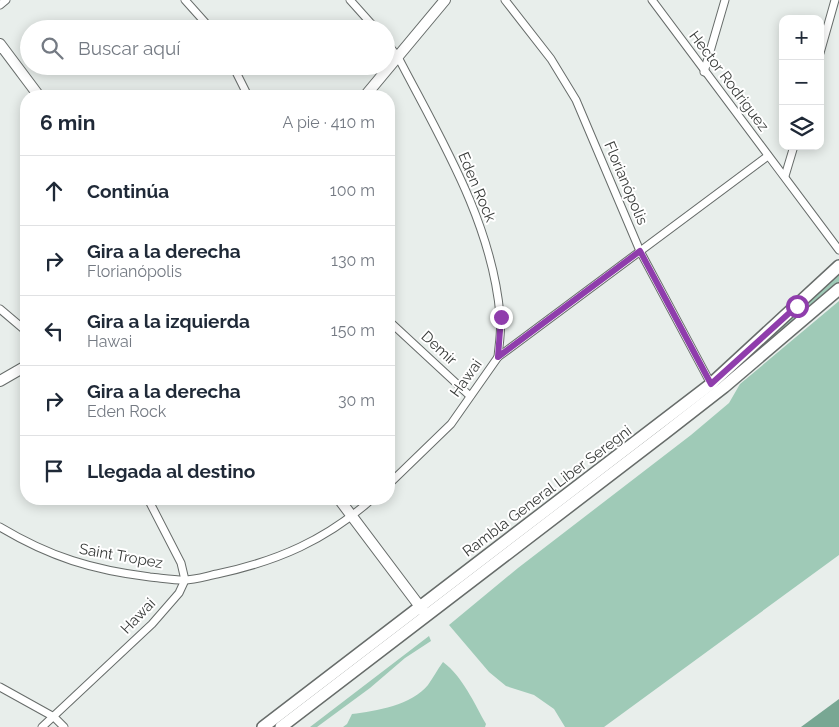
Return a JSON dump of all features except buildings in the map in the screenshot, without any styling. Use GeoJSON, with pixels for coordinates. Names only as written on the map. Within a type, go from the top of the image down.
{"type":"FeatureCollection","features":[{"type":"Feature","properties":{"kind":"main road","name":"Rambla General Liber Seregni"},"geometry":{"type":"LineString","coordinates":[[281,727],[424,611],[711,384],[839,266]]}},
{"type":"Feature","properties":{"kind":"main road","name":"Rambla General Liber Seregni"},"geometry":{"type":"LineString","coordinates":[[263,727],[424,611],[702,404],[839,289]]}},
{"type":"Feature","properties":{"kind":"street"},"geometry":{"type":"LineString","coordinates":[[0,5],[6,0]]}},
{"type":"Feature","properties":{"kind":"street"},"geometry":{"type":"LineString","coordinates":[[185,0],[203,20]]}},
{"type":"Feature","properties":{"kind":"street"},"geometry":{"type":"LineString","coordinates":[[350,0],[368,20]]}},
{"type":"Feature","properties":{"kind":"street"},"geometry":{"type":"LineString","coordinates":[[395,61],[445,0]]}},
{"type":"Feature","properties":{"kind":"street","name":"Florianópolis"},"geometry":{"type":"LineString","coordinates":[[505,0],[550,58],[576,100],[640,251],[711,384]]}},
{"type":"Feature","properties":{"kind":"street","name":"Hector Rodriguez"},"geometry":{"type":"LineString","coordinates":[[652,0],[839,250]]}},
{"type":"Feature","properties":{"kind":"street"},"geometry":{"type":"LineString","coordinates":[[704,72],[724,0]]}},
{"type":"Feature","properties":{"kind":"street"},"geometry":{"type":"LineString","coordinates":[[824,39],[835,0]]}},
{"type":"Feature","properties":{"kind":"street"},"geometry":{"type":"LineString","coordinates":[[0,44],[20,71]]}},
{"type":"Feature","properties":{"kind":"street","name":"Eden Rock"},"geometry":{"type":"LineString","coordinates":[[395,53],[461,180],[483,234],[497,289],[501,317],[498,357]]}},
{"type":"Feature","properties":{"kind":"street"},"geometry":{"type":"LineString","coordinates":[[23,75],[34,90]]}},
{"type":"Feature","properties":{"kind":"street"},"geometry":{"type":"LineString","coordinates":[[238,75],[245,90]]}},
{"type":"Feature","properties":{"kind":"street"},"geometry":{"type":"LineString","coordinates":[[370,90],[383,75]]}},
{"type":"Feature","properties":{"kind":"street"},"geometry":{"type":"LineString","coordinates":[[785,176],[793,150]]}},
{"type":"Feature","properties":{"kind":"street","name":"Hawai"},"geometry":{"type":"LineString","coordinates":[[395,478],[451,424],[498,357],[768,156]]}},
{"type":"Feature","properties":{"kind":"street"},"geometry":{"type":"LineString","coordinates":[[0,309],[20,326]]}},
{"type":"Feature","properties":{"kind":"street","name":"Demir"},"geometry":{"type":"LineString","coordinates":[[395,327],[470,396]]}},
{"type":"Feature","properties":{"kind":"street"},"geometry":{"type":"LineString","coordinates":[[0,381],[20,369]]}},
{"type":"Feature","properties":{"kind":"street"},"geometry":{"type":"LineString","coordinates":[[151,505],[181,564],[185,580],[273,559],[300,547],[352,517],[365,505]]}},
{"type":"Feature","properties":{"kind":"street"},"geometry":{"type":"LineString","coordinates":[[343,505],[424,611]]}},
{"type":"Feature","properties":{"kind":"street","name":"Saint Tropez"},"geometry":{"type":"LineString","coordinates":[[0,527],[23,541],[70,561],[121,573],[185,580]]}},
{"type":"Feature","properties":{"kind":"street","name":"Hawai"},"geometry":{"type":"LineString","coordinates":[[42,727],[152,624],[179,594],[185,580]]}},
{"type":"Feature","properties":{"kind":"street"},"geometry":{"type":"LineString","coordinates":[[0,687],[54,717],[64,727]]}},
{"type":"Feature","properties":{"kind":"shaded area"},"geometry":{"type":"Polygon","coordinates":[[[839,271],[839,283],[805,313],[701,397],[558,505],[839,271]]]}},
{"type":"Feature","properties":{"kind":"shaded area"},"geometry":{"type":"Polygon","coordinates":[[[839,301],[839,555],[604,727],[565,727],[554,709],[534,695],[506,686],[489,672],[449,625],[518,568],[691,435],[729,403],[740,384],[839,301]]]}},
{"type":"Feature","properties":{"kind":"shaded area"},"geometry":{"type":"Polygon","coordinates":[[[429,636],[431,641],[405,658],[370,688],[317,727],[310,727],[429,636]]]}},
{"type":"Feature","properties":{"kind":"shaded area"},"geometry":{"type":"Polygon","coordinates":[[[443,662],[468,691],[486,724],[485,727],[343,727],[347,724],[352,714],[382,709],[413,698],[428,685],[443,662]]]}},
{"type":"Feature","properties":{"kind":"shaded area"},"geometry":{"type":"Polygon","coordinates":[[[839,699],[839,727],[801,727],[839,699]]]}},
{"type":"Feature","properties":{"kind":"route"},"geometry":{"type":"LineString","coordinates":[[501,317],[498,357],[640,251],[711,384],[797,306]]}}]}
